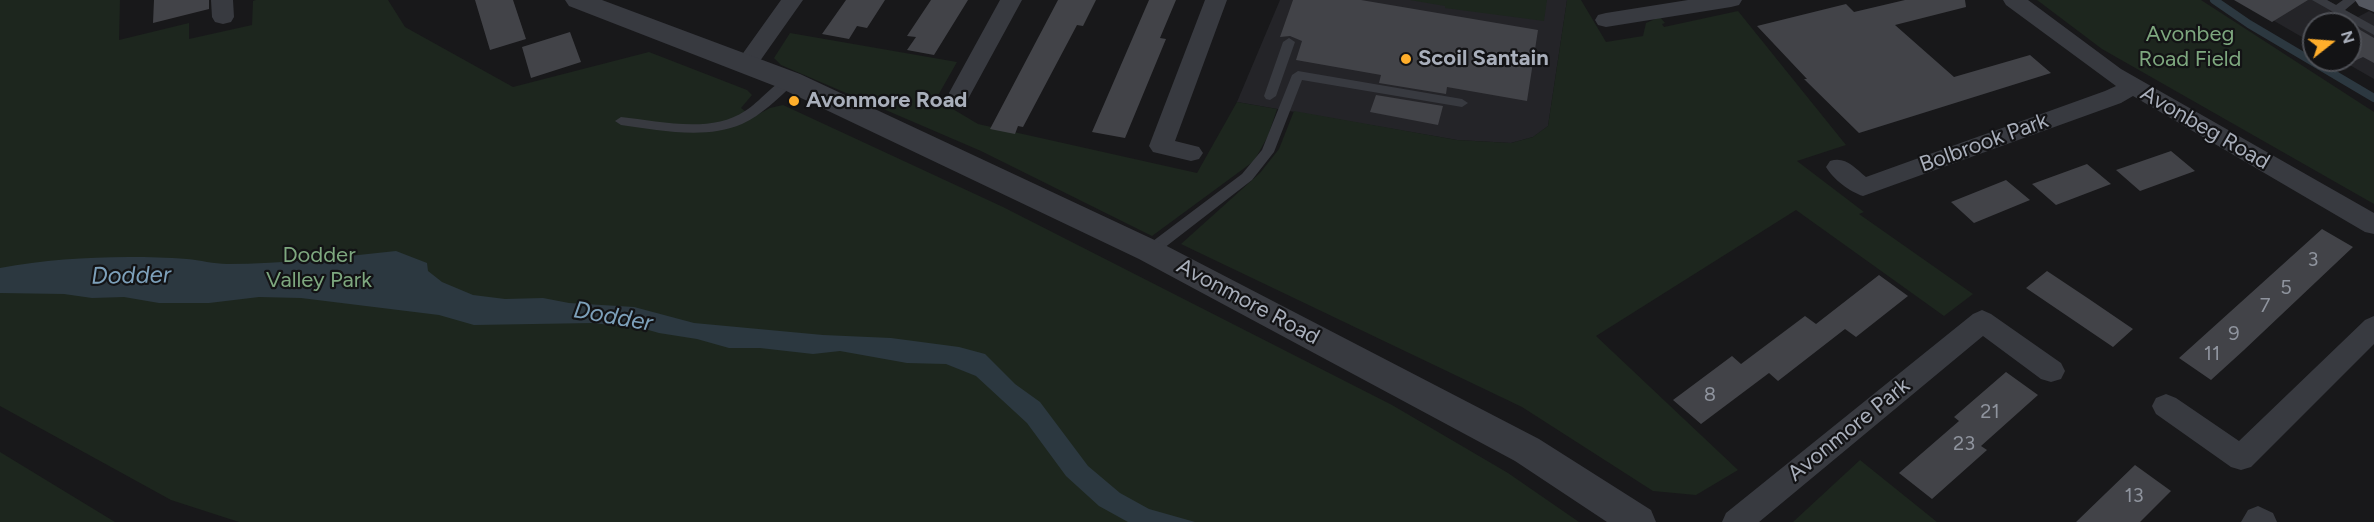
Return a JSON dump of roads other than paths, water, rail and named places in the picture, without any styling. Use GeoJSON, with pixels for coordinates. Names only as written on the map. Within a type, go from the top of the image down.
{"type":"FeatureCollection","features":[{"type":"Feature","properties":{"kind":"main road"},"geometry":{"type":"LineString","coordinates":[[2369,0],[2374,3]]}},
{"type":"Feature","properties":{"kind":"street","name":"Avonmore Road"},"geometry":{"type":"LineString","coordinates":[[578,0],[790,81],[1150,251],[1527,450],[1638,522]]}},
{"type":"Feature","properties":{"kind":"street"},"geometry":{"type":"LineString","coordinates":[[747,63],[792,0]]}},
{"type":"Feature","properties":{"kind":"street"},"geometry":{"type":"LineString","coordinates":[[960,93],[1011,0]]}},
{"type":"Feature","properties":{"kind":"street"},"geometry":{"type":"LineString","coordinates":[[1191,153],[1161,147],[1216,0]]}},
{"type":"Feature","properties":{"kind":"street"},"geometry":{"type":"LineString","coordinates":[[1606,20],[1731,0]]}},
{"type":"Feature","properties":{"kind":"street","name":"Avonbeg Road"},"geometry":{"type":"LineString","coordinates":[[2014,0],[2085,54],[2133,86],[2374,225]]}},
{"type":"Feature","properties":{"kind":"street","name":"Bolbrook Park"},"geometry":{"type":"LineString","coordinates":[[1838,167],[1863,187],[2102,101],[2133,86]]}},
{"type":"Feature","properties":{"kind":"street","name":"Avonmore Park"},"geometry":{"type":"LineString","coordinates":[[1737,522],[1982,321],[2051,370]]}},
{"type":"Feature","properties":{"kind":"street"},"geometry":{"type":"LineString","coordinates":[[2166,406],[2241,458],[2374,327]]}},
{"type":"Feature","properties":{"kind":"street"},"geometry":{"type":"LineString","coordinates":[[2256,522],[2258,519],[2262,522]]}},
{"type":"Feature","properties":{"kind":"lane"},"geometry":{"type":"LineString","coordinates":[[2318,0],[2374,31]]}},
{"type":"Feature","properties":{"kind":"lane"},"geometry":{"type":"LineString","coordinates":[[2337,10],[2351,0]]}},
{"type":"Feature","properties":{"kind":"lane"},"geometry":{"type":"LineString","coordinates":[[1270,96],[1289,42]]}},
{"type":"Feature","properties":{"kind":"lane"},"geometry":{"type":"LineString","coordinates":[[1279,72],[1462,104]]}},
{"type":"Feature","properties":{"kind":"lane"},"geometry":{"type":"LineString","coordinates":[[1150,251],[1247,177],[1268,152],[1298,75]]}},
{"type":"Feature","properties":{"kind":"lane"},"geometry":{"type":"LineString","coordinates":[[621,121],[684,126],[715,126],[735,123],[790,81]]}},
{"type":"Feature","properties":{"kind":"water","name":"Dodder"},"geometry":{"type":"Polygon","coordinates":[[[396,251],[427,263],[428,271],[442,282],[473,295],[505,299],[543,298],[569,303],[634,307],[694,323],[823,335],[891,338],[959,347],[985,354],[1015,384],[1040,402],[1088,466],[1120,493],[1149,509],[1195,522],[1128,522],[1099,506],[1066,476],[1027,423],[976,376],[946,364],[907,363],[840,351],[813,354],[760,348],[729,348],[645,329],[593,323],[474,325],[439,315],[301,298],[259,297],[209,303],[159,303],[124,297],[92,298],[64,294],[0,293],[0,268],[46,261],[140,257],[248,264],[396,251]]]}},
{"type":"Feature","properties":{"kind":"waterway"},"geometry":{"type":"LineString","coordinates":[[2214,0],[2249,24],[2374,98]]}},
{"type":"Feature","properties":{"kind":"place","name":"Scoil Santain"},"geometry":{"type":"Point","coordinates":[1406,59]}},
{"type":"Feature","properties":{"kind":"place","name":"Avonmore Road"},"geometry":{"type":"Point","coordinates":[794,101]}},
{"type":"Feature","properties":{"kind":"park label","name":"Avonbeg Road Field"},"geometry":{"type":"Point","coordinates":[2190,48]}},
{"type":"Feature","properties":{"kind":"park label","name":"Dodder Valley Park"},"geometry":{"type":"Point","coordinates":[319,268]}}]}
